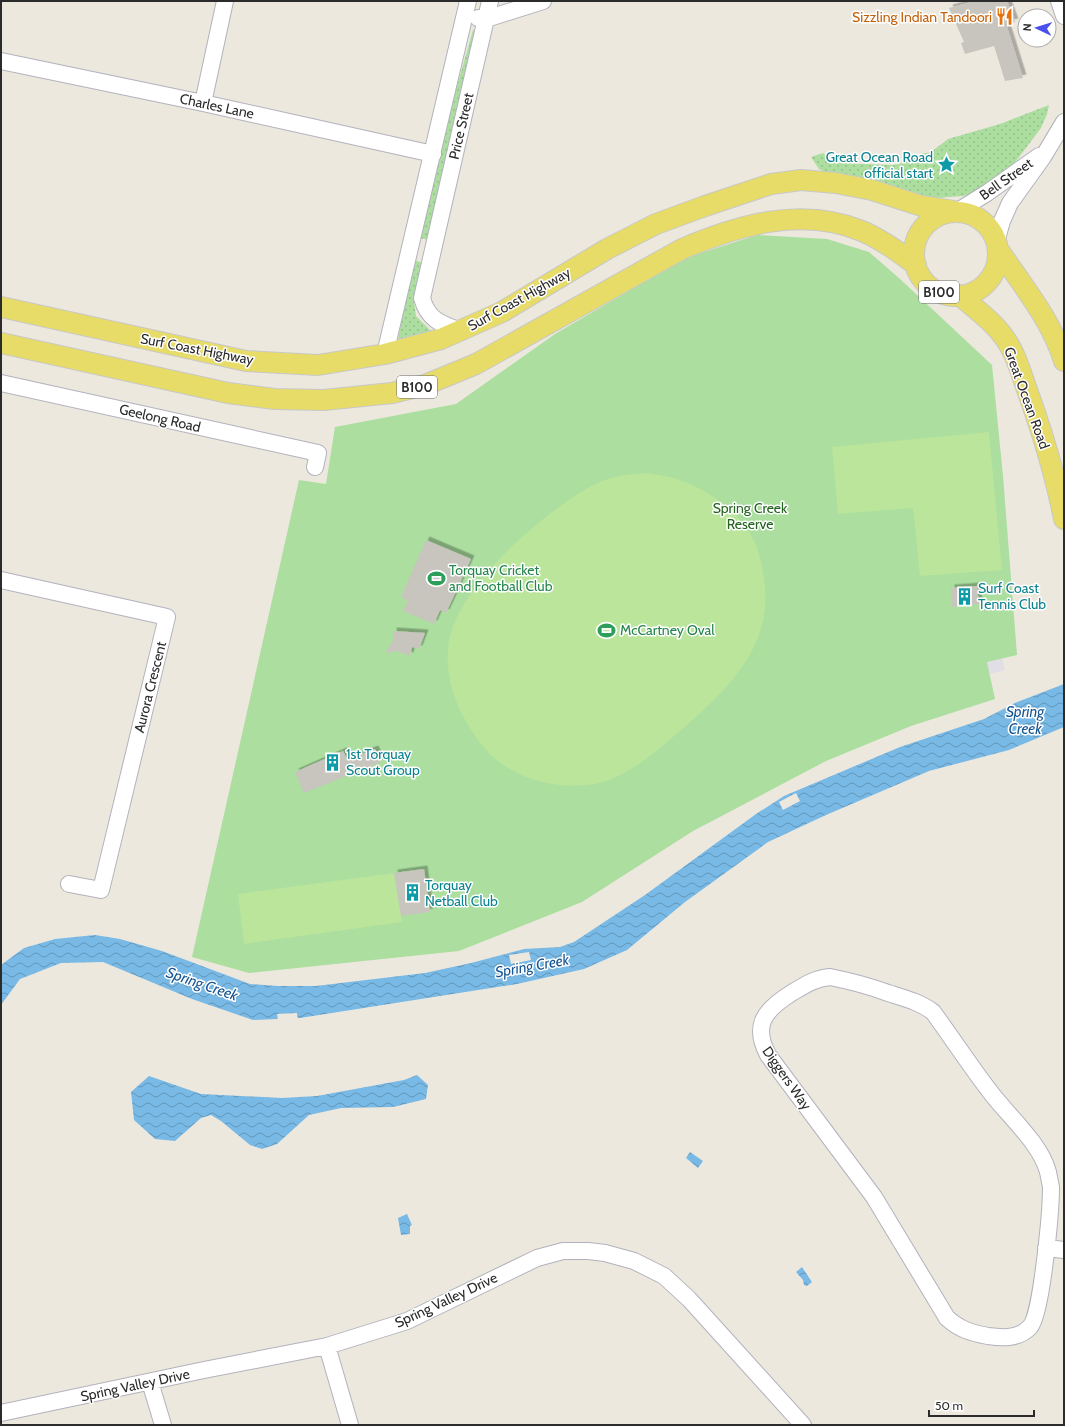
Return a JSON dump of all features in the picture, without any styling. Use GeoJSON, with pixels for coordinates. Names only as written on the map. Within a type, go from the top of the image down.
{"type":"FeatureCollection","features":[{"type":"Feature","properties":{"kind":"main road","name":"Surf Coast Highway"},"geometry":{"type":"LineString","coordinates":[[1,307],[246,360],[318,365],[385,354],[441,339],[460,332],[502,312],[607,249],[656,224],[771,184],[801,180],[836,183],[877,192],[922,206],[956,211]]}},
{"type":"Feature","properties":{"kind":"main road"},"geometry":{"type":"LineString","coordinates":[[956,211],[973,215],[984,222],[991,231],[997,246],[1044,315],[1064,361]]}},
{"type":"Feature","properties":{"kind":"main road","name":"B100"},"geometry":{"type":"LineString","coordinates":[[956,211],[942,214],[931,220],[922,229],[916,240],[914,253],[916,265],[923,279],[931,287],[940,292],[951,295],[970,293],[980,288],[994,271],[997,260],[997,246]]}},
{"type":"Feature","properties":{"kind":"main road","name":"B100"},"geometry":{"type":"LineString","coordinates":[[1,343],[228,393],[275,399],[324,400],[392,393],[426,384],[476,364],[682,249],[712,236],[759,222],[800,220],[820,221],[842,225],[862,231],[892,248],[916,265]]}},
{"type":"Feature","properties":{"kind":"main road","name":"Great Ocean Road"},"geometry":{"type":"LineString","coordinates":[[959,295],[1000,332],[1011,349],[1033,405],[1051,466],[1064,519]]}},
{"type":"Feature","properties":{"kind":"street"},"geometry":{"type":"LineString","coordinates":[[203,103],[225,1]]}},
{"type":"Feature","properties":{"kind":"street","name":"Price Street"},"geometry":{"type":"LineString","coordinates":[[460,332],[442,325],[432,317],[424,305],[422,298],[490,1]]}},
{"type":"Feature","properties":{"kind":"street"},"geometry":{"type":"LineString","coordinates":[[466,8],[486,19],[543,1]]}},
{"type":"Feature","properties":{"kind":"street"},"geometry":{"type":"LineString","coordinates":[[1059,1],[1064,16]]}},
{"type":"Feature","properties":{"kind":"street","name":"Price Street"},"geometry":{"type":"LineString","coordinates":[[385,354],[466,8]]}},
{"type":"Feature","properties":{"kind":"street","name":"Charles Lane"},"geometry":{"type":"LineString","coordinates":[[1,61],[203,103],[433,154]]}},
{"type":"Feature","properties":{"kind":"street","name":"Bell Street"},"geometry":{"type":"LineString","coordinates":[[997,246],[1002,221],[1010,203],[1052,143],[1064,122]]}},
{"type":"Feature","properties":{"kind":"street","name":"Bell Street"},"geometry":{"type":"LineString","coordinates":[[956,211],[988,193],[1021,169],[1052,143]]}},
{"type":"Feature","properties":{"kind":"street"},"geometry":{"type":"LineString","coordinates":[[410,248],[432,250]]}},
{"type":"Feature","properties":{"kind":"street","name":"Geelong Road"},"geometry":{"type":"LineString","coordinates":[[1,383],[318,454]]}},
{"type":"Feature","properties":{"kind":"street","name":"Aurora Crescent"},"geometry":{"type":"LineString","coordinates":[[1,580],[167,617],[101,890],[69,884]]}},
{"type":"Feature","properties":{"kind":"street","name":"Diggers Way"},"geometry":{"type":"LineString","coordinates":[[830,977],[850,981],[925,1005],[933,1012],[988,1089],[1036,1146],[1042,1158],[1048,1171],[1050,1185],[1046,1248],[1036,1318],[1030,1327],[1022,1333],[1012,1337],[1003,1338],[974,1334],[955,1325],[944,1313],[874,1197],[768,1055],[763,1046],[761,1034],[762,1022],[768,1012],[775,1004],[809,982],[830,977]]}},
{"type":"Feature","properties":{"kind":"street"},"geometry":{"type":"LineString","coordinates":[[1046,1248],[1064,1250]]}},
{"type":"Feature","properties":{"kind":"street","name":"Spring Valley Drive"},"geometry":{"type":"LineString","coordinates":[[1,1413],[327,1346],[407,1321],[498,1276],[550,1254],[575,1251],[605,1253],[634,1261],[664,1276],[689,1299],[803,1425]]}},
{"type":"Feature","properties":{"kind":"street"},"geometry":{"type":"LineString","coordinates":[[327,1346],[350,1425]]}},
{"type":"Feature","properties":{"kind":"street"},"geometry":{"type":"LineString","coordinates":[[150,1382],[163,1425]]}},
{"type":"Feature","properties":{"kind":"shaded area"},"geometry":{"type":"Polygon","coordinates":[[[1002,658],[1005,670],[990,674],[987,662],[1002,658]]]}},
{"type":"Feature","properties":{"kind":"green space"},"geometry":{"type":"Polygon","coordinates":[[[473,30],[479,31],[430,240],[418,238],[448,118],[473,30]]]}},
{"type":"Feature","properties":{"kind":"green space"},"geometry":{"type":"Polygon","coordinates":[[[1049,105],[1041,128],[1013,165],[974,193],[963,196],[936,198],[923,196],[825,172],[819,169],[811,157],[823,153],[837,163],[899,164],[920,154],[931,152],[948,139],[1000,124],[1049,105]]]}},
{"type":"Feature","properties":{"kind":"green space","name":"Spring Creek Reserve"},"geometry":{"type":"Polygon","coordinates":[[[757,235],[827,239],[869,252],[992,365],[1003,476],[1017,655],[987,662],[995,699],[911,726],[826,761],[693,831],[582,902],[459,951],[249,973],[192,957],[299,480],[326,484],[335,427],[456,404],[555,334],[685,258],[757,235]]]}},
{"type":"Feature","properties":{"kind":"green space"},"geometry":{"type":"Polygon","coordinates":[[[414,260],[423,263],[414,302],[416,316],[431,331],[398,339],[414,260]]]}},
{"type":"Feature","properties":{"kind":"green space"},"geometry":{"type":"Polygon","coordinates":[[[989,432],[1002,570],[920,576],[913,508],[838,514],[832,447],[989,432]]]}},
{"type":"Feature","properties":{"kind":"green space","name":"McCartney Oval"},"geometry":{"type":"Polygon","coordinates":[[[646,473],[670,477],[705,491],[727,506],[751,535],[762,567],[766,598],[765,612],[756,642],[738,673],[713,701],[665,744],[639,764],[609,780],[588,785],[556,785],[535,780],[515,772],[498,761],[478,741],[468,725],[458,707],[449,678],[448,646],[450,636],[457,617],[467,599],[480,581],[512,546],[529,531],[562,505],[596,484],[617,477],[646,473]]]}},
{"type":"Feature","properties":{"kind":"green space"},"geometry":{"type":"Polygon","coordinates":[[[394,873],[402,922],[244,944],[238,894],[394,873]]]}},
{"type":"Feature","properties":{"kind":"water","name":"Spring Creek"},"geometry":{"type":"Polygon","coordinates":[[[1064,684],[1064,727],[1009,750],[929,771],[826,815],[768,842],[685,902],[627,950],[584,969],[517,984],[300,1018],[253,1020],[192,999],[103,962],[61,963],[20,979],[1,1005],[1,965],[24,948],[55,939],[95,935],[120,939],[162,951],[250,984],[278,986],[316,986],[425,973],[524,949],[560,947],[574,942],[645,895],[756,814],[784,796],[900,747],[984,719],[1015,703],[1064,684]]]}},
{"type":"Feature","properties":{"kind":"water"},"geometry":{"type":"Polygon","coordinates":[[[417,1075],[428,1085],[426,1099],[393,1107],[341,1108],[309,1115],[277,1144],[262,1149],[250,1145],[221,1121],[211,1115],[201,1118],[175,1141],[155,1139],[134,1120],[131,1092],[149,1076],[201,1094],[282,1098],[317,1096],[404,1080],[417,1075]]]}},
{"type":"Feature","properties":{"kind":"water"},"geometry":{"type":"Polygon","coordinates":[[[690,1152],[703,1161],[698,1168],[686,1158],[690,1152]]]}},
{"type":"Feature","properties":{"kind":"water"},"geometry":{"type":"Polygon","coordinates":[[[407,1214],[412,1225],[410,1226],[410,1234],[401,1235],[398,1218],[407,1214]]]}},
{"type":"Feature","properties":{"kind":"water"},"geometry":{"type":"Polygon","coordinates":[[[802,1267],[812,1282],[807,1286],[804,1285],[803,1280],[796,1272],[802,1267]]]}},
{"type":"Feature","properties":{"kind":"pier"},"geometry":{"type":"Polygon","coordinates":[[[796,793],[800,801],[783,810],[779,802],[796,793]]]}},
{"type":"Feature","properties":{"kind":"pier"},"geometry":{"type":"Polygon","coordinates":[[[529,952],[531,960],[511,964],[509,955],[529,952]]]}},
{"type":"Feature","properties":{"kind":"pier"},"geometry":{"type":"Polygon","coordinates":[[[297,1013],[298,1020],[278,1021],[277,1014],[297,1013]]]}},
{"type":"Feature","properties":{"kind":"building"},"geometry":{"type":"Polygon","coordinates":[[[975,1],[1007,1],[1015,22],[1006,24],[1023,78],[1005,81],[994,46],[965,54],[961,43],[964,42],[949,8],[975,1]]]}},
{"type":"Feature","properties":{"kind":"building","name":"Torquay Cricket and Football Club"},"geometry":{"type":"Polygon","coordinates":[[[426,540],[471,559],[446,613],[440,610],[434,624],[403,611],[408,600],[401,597],[426,540]]]}},
{"type":"Feature","properties":{"kind":"building","name":"Surf Coast Tennis Club"},"geometry":{"type":"Polygon","coordinates":[[[977,586],[979,604],[952,607],[951,588],[977,586]]]}},
{"type":"Feature","properties":{"kind":"building"},"geometry":{"type":"Polygon","coordinates":[[[393,631],[425,633],[419,649],[412,647],[410,656],[397,651],[385,653],[394,639],[393,631]]]}},
{"type":"Feature","properties":{"kind":"building","name":"1st Torquay Scout Group"},"geometry":{"type":"Polygon","coordinates":[[[375,749],[381,762],[304,793],[295,772],[343,751],[347,759],[375,749]]]}},
{"type":"Feature","properties":{"kind":"building","name":"Torquay Netball Club"},"geometry":{"type":"Polygon","coordinates":[[[424,869],[430,912],[401,916],[394,873],[424,869]]]}},
{"type":"Feature","properties":{"kind":"place","name":"Sizzling Indian Tandoori"},"geometry":{"type":"Point","coordinates":[1005,17]}},
{"type":"Feature","properties":{"kind":"place","name":"Great Ocean Road official start"},"geometry":{"type":"Point","coordinates":[946,165]}},
{"type":"Feature","properties":{"kind":"place","name":"Torquay Cricket and Football Club"},"geometry":{"type":"Point","coordinates":[436,578]}},
{"type":"Feature","properties":{"kind":"place","name":"Surf Coast Tennis Club"},"geometry":{"type":"Point","coordinates":[965,596]}},
{"type":"Feature","properties":{"kind":"place","name":"McCartney Oval"},"geometry":{"type":"Point","coordinates":[607,630]}},
{"type":"Feature","properties":{"kind":"place","name":"1st Torquay Scout Group"},"geometry":{"type":"Point","coordinates":[333,762]}},
{"type":"Feature","properties":{"kind":"place","name":"Torquay Netball Club"},"geometry":{"type":"Point","coordinates":[412,893]}}]}
